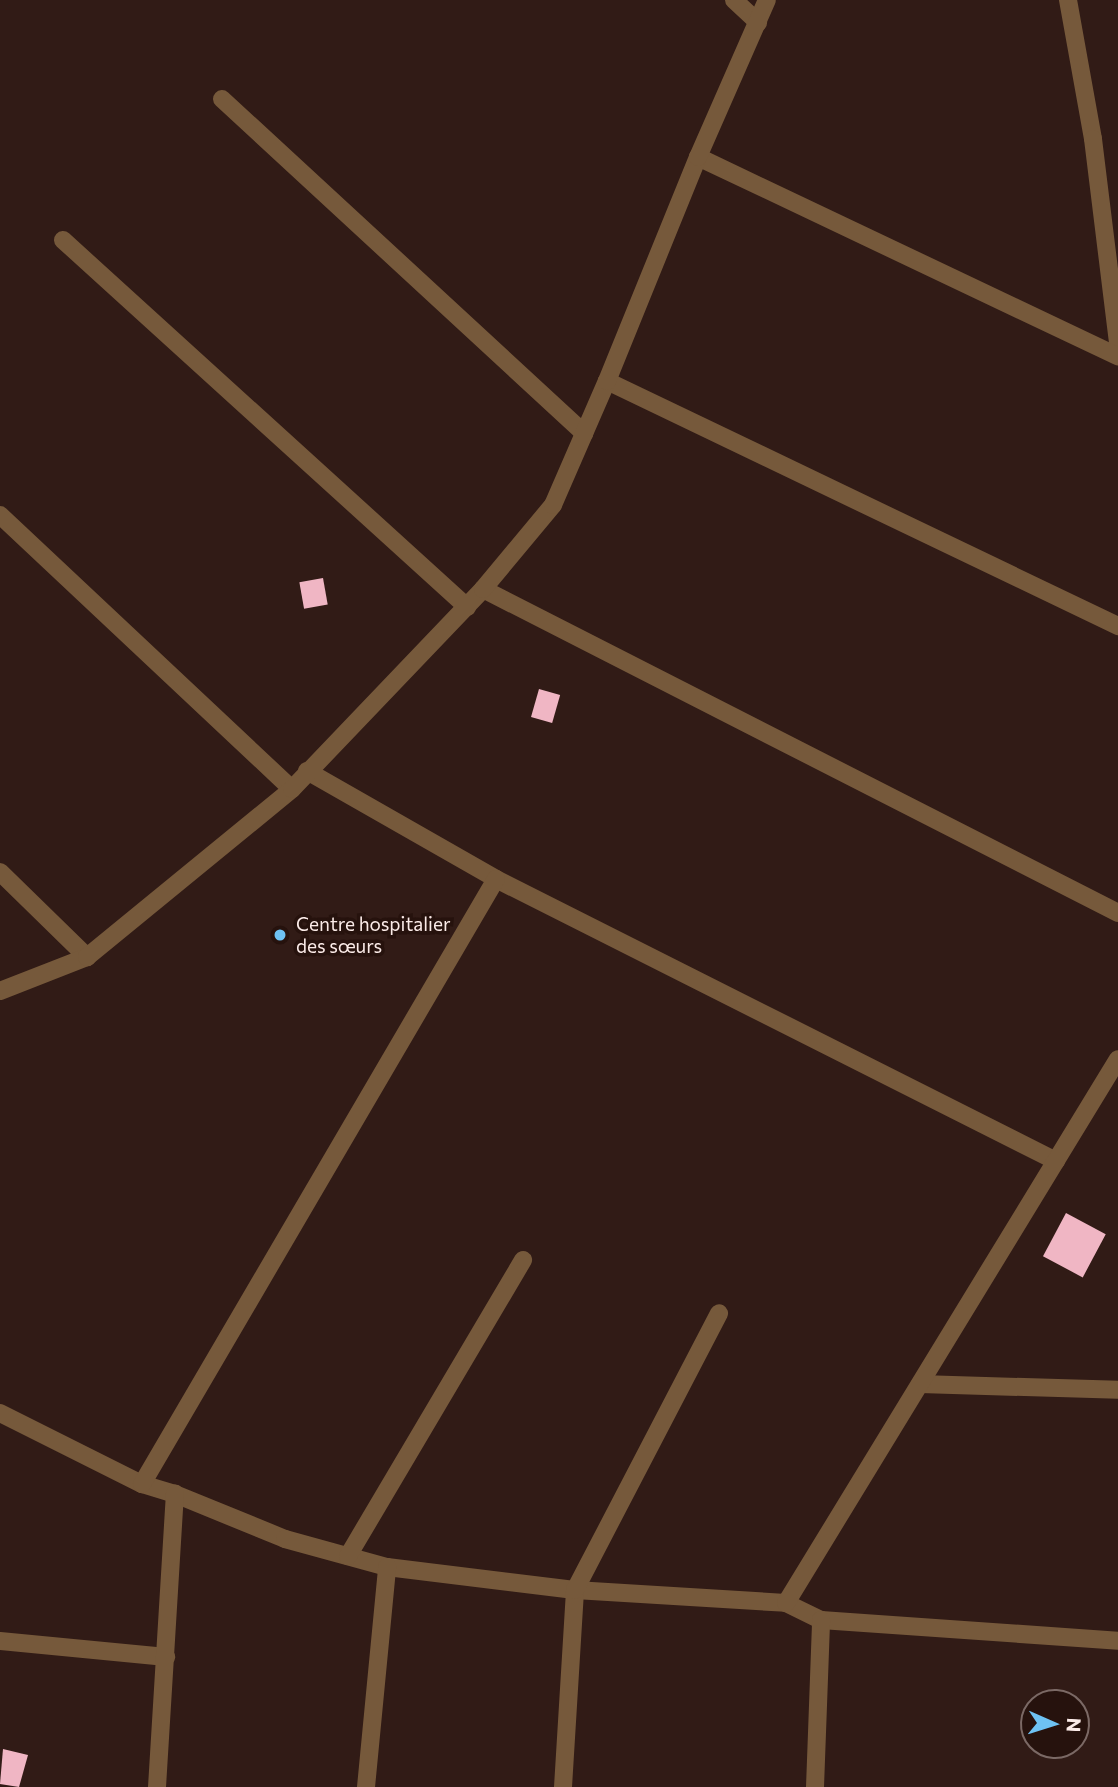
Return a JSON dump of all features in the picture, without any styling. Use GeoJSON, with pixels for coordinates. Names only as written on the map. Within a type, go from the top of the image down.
{"type":"FeatureCollection","features":[{"type":"Feature","properties":{"kind":"street"},"geometry":{"type":"LineString","coordinates":[[734,0],[758,22]]}},
{"type":"Feature","properties":{"kind":"street"},"geometry":{"type":"LineString","coordinates":[[0,991],[87,957],[292,789],[484,589],[553,505],[607,381],[698,157],[767,0]]}},
{"type":"Feature","properties":{"kind":"street"},"geometry":{"type":"LineString","coordinates":[[1068,0],[1093,139],[1118,344]]}},
{"type":"Feature","properties":{"kind":"street"},"geometry":{"type":"LineString","coordinates":[[222,99],[584,433]]}},
{"type":"Feature","properties":{"kind":"street"},"geometry":{"type":"LineString","coordinates":[[698,157],[1118,356]]}},
{"type":"Feature","properties":{"kind":"street"},"geometry":{"type":"LineString","coordinates":[[63,240],[467,607]]}},
{"type":"Feature","properties":{"kind":"street"},"geometry":{"type":"LineString","coordinates":[[607,381],[1118,626]]}},
{"type":"Feature","properties":{"kind":"street"},"geometry":{"type":"LineString","coordinates":[[0,515],[292,789]]}},
{"type":"Feature","properties":{"kind":"street"},"geometry":{"type":"LineString","coordinates":[[484,589],[1118,913]]}},
{"type":"Feature","properties":{"kind":"street"},"geometry":{"type":"LineString","coordinates":[[307,771],[496,879],[1056,1161]]}},
{"type":"Feature","properties":{"kind":"street"},"geometry":{"type":"LineString","coordinates":[[0,872],[87,957]]}},
{"type":"Feature","properties":{"kind":"street"},"geometry":{"type":"LineString","coordinates":[[142,1484],[496,879]]}},
{"type":"Feature","properties":{"kind":"street"},"geometry":{"type":"LineString","coordinates":[[786,1603],[1118,1059]]}},
{"type":"Feature","properties":{"kind":"street"},"geometry":{"type":"LineString","coordinates":[[348,1556],[523,1260]]}},
{"type":"Feature","properties":{"kind":"street"},"geometry":{"type":"LineString","coordinates":[[562,1787],[575,1590],[719,1313]]}},
{"type":"Feature","properties":{"kind":"street"},"geometry":{"type":"LineString","coordinates":[[920,1384],[1118,1390]]}},
{"type":"Feature","properties":{"kind":"street"},"geometry":{"type":"LineString","coordinates":[[0,1413],[142,1484],[176,1494],[285,1539],[387,1567],[575,1590],[786,1603],[821,1620],[1118,1641]]}},
{"type":"Feature","properties":{"kind":"street"},"geometry":{"type":"LineString","coordinates":[[157,1787],[176,1494]]}},
{"type":"Feature","properties":{"kind":"street"},"geometry":{"type":"LineString","coordinates":[[366,1787],[387,1567]]}},
{"type":"Feature","properties":{"kind":"street"},"geometry":{"type":"LineString","coordinates":[[815,1787],[821,1620]]}},
{"type":"Feature","properties":{"kind":"street"},"geometry":{"type":"LineString","coordinates":[[0,1640],[166,1657]]}},
{"type":"Feature","properties":{"kind":"building"},"geometry":{"type":"Polygon","coordinates":[[[323,578],[328,605],[304,609],[299,582],[323,578]]]}},
{"type":"Feature","properties":{"kind":"building"},"geometry":{"type":"Polygon","coordinates":[[[539,689],[560,695],[552,723],[531,717],[539,689]]]}},
{"type":"Feature","properties":{"kind":"building"},"geometry":{"type":"Polygon","coordinates":[[[1066,1213],[1106,1234],[1083,1277],[1043,1256],[1066,1213]]]}},
{"type":"Feature","properties":{"kind":"building"},"geometry":{"type":"Polygon","coordinates":[[[3,1749],[28,1755],[19,1787],[0,1784],[3,1749]]]}},
{"type":"Feature","properties":{"kind":"place","name":"Centre hospitalier des sœurs"},"geometry":{"type":"Point","coordinates":[280,935]}}]}
